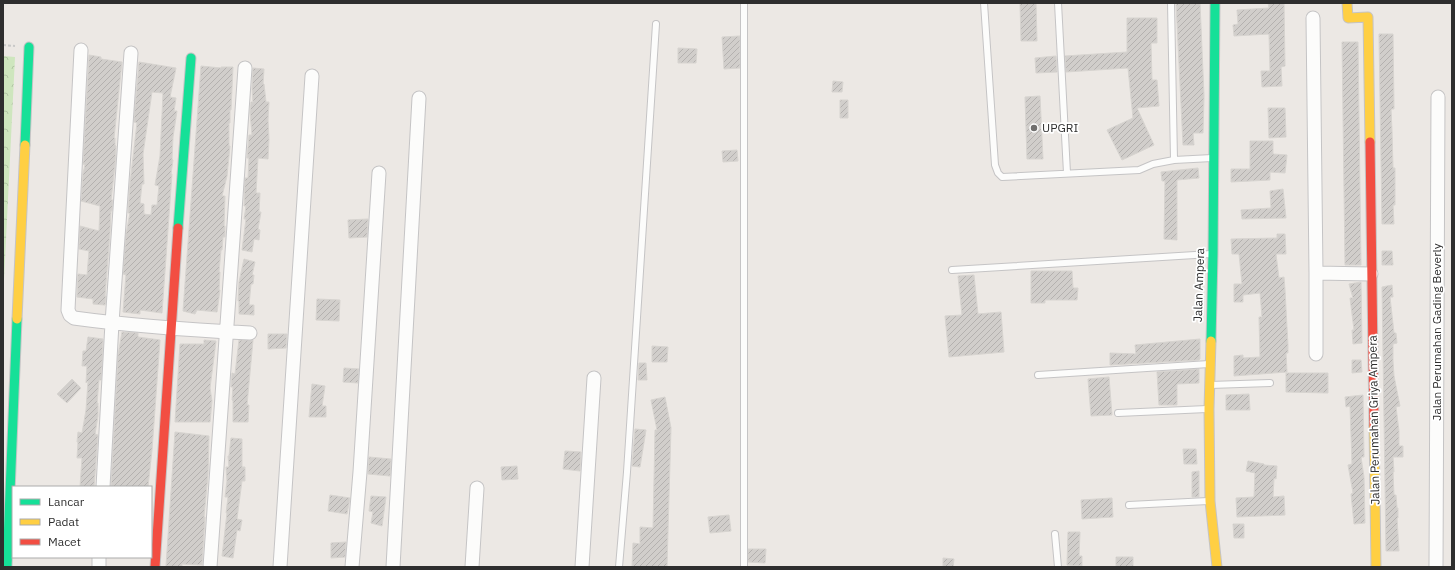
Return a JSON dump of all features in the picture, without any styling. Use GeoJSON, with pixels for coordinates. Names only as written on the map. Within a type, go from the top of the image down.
{"type":"FeatureCollection","features":[{"type":"Feature","properties":{"kind":"street","name":"Jalan Ampera"},"geometry":{"type":"LineString","coordinates":[[1215,3],[1213,254],[1209,409],[1210,500],[1217,567]]}},
{"type":"Feature","properties":{"kind":"street","name":"Jalan Perumahan Griya Ampera"},"geometry":{"type":"LineString","coordinates":[[1347,3],[1348,18],[1368,17],[1376,567]]}},
{"type":"Feature","properties":{"kind":"street"},"geometry":{"type":"LineString","coordinates":[[1313,18],[1316,354]]}},
{"type":"Feature","properties":{"kind":"street"},"geometry":{"type":"LineString","coordinates":[[7,567],[29,47]]}},
{"type":"Feature","properties":{"kind":"street"},"geometry":{"type":"LineString","coordinates":[[81,50],[68,310],[70,315],[74,318],[112,323],[250,333]]}},
{"type":"Feature","properties":{"kind":"street"},"geometry":{"type":"LineString","coordinates":[[103,486],[112,323],[131,53]]}},
{"type":"Feature","properties":{"kind":"street"},"geometry":{"type":"LineString","coordinates":[[155,567],[171,328],[192,58]]}},
{"type":"Feature","properties":{"kind":"street"},"geometry":{"type":"LineString","coordinates":[[210,567],[245,68]]}},
{"type":"Feature","properties":{"kind":"street"},"geometry":{"type":"LineString","coordinates":[[280,567],[312,76]]}},
{"type":"Feature","properties":{"kind":"street","name":"Jalan Perumahan Gading Beverly"},"geometry":{"type":"LineString","coordinates":[[1436,567],[1438,97]]}},
{"type":"Feature","properties":{"kind":"street"},"geometry":{"type":"LineString","coordinates":[[393,567],[419,98]]}},
{"type":"Feature","properties":{"kind":"street"},"geometry":{"type":"LineString","coordinates":[[352,567],[360,472],[379,173]]}},
{"type":"Feature","properties":{"kind":"street"},"geometry":{"type":"LineString","coordinates":[[1316,273],[1371,274]]}},
{"type":"Feature","properties":{"kind":"street"},"geometry":{"type":"LineString","coordinates":[[582,567],[594,378]]}},
{"type":"Feature","properties":{"kind":"street"},"geometry":{"type":"LineString","coordinates":[[472,567],[477,488]]}},
{"type":"Feature","properties":{"kind":"lane"},"geometry":{"type":"LineString","coordinates":[[744,3],[744,567]]}},
{"type":"Feature","properties":{"kind":"lane"},"geometry":{"type":"LineString","coordinates":[[984,3],[995,165],[998,173],[1002,176],[1139,170],[1153,164],[1174,160],[1214,158]]}},
{"type":"Feature","properties":{"kind":"lane"},"geometry":{"type":"LineString","coordinates":[[1058,3],[1067,174]]}},
{"type":"Feature","properties":{"kind":"lane"},"geometry":{"type":"LineString","coordinates":[[1171,3],[1174,160]]}},
{"type":"Feature","properties":{"kind":"lane"},"geometry":{"type":"LineString","coordinates":[[619,567],[628,456],[656,24]]}},
{"type":"Feature","properties":{"kind":"lane"},"geometry":{"type":"LineString","coordinates":[[952,270],[1213,254]]}},
{"type":"Feature","properties":{"kind":"lane"},"geometry":{"type":"LineString","coordinates":[[1038,375],[1209,364]]}},
{"type":"Feature","properties":{"kind":"lane"},"geometry":{"type":"LineString","coordinates":[[1209,385],[1270,383]]}},
{"type":"Feature","properties":{"kind":"lane"},"geometry":{"type":"LineString","coordinates":[[1118,413],[1209,409]]}},
{"type":"Feature","properties":{"kind":"lane"},"geometry":{"type":"LineString","coordinates":[[1129,505],[1210,500]]}},
{"type":"Feature","properties":{"kind":"lane"},"geometry":{"type":"LineString","coordinates":[[1055,534],[1058,567]]}},
{"type":"Feature","properties":{"kind":"green space"},"geometry":{"type":"Polygon","coordinates":[[[3,56],[15,57],[3,300],[3,56]]]}},
{"type":"Feature","properties":{"kind":"building"},"geometry":{"type":"Polygon","coordinates":[[[1020,3],[1036,3],[1037,41],[1021,41],[1020,3]]]}},
{"type":"Feature","properties":{"kind":"building"},"geometry":{"type":"Polygon","coordinates":[[[1176,3],[1200,3],[1204,96],[1203,133],[1193,133],[1194,145],[1183,145],[1176,3]]]}},
{"type":"Feature","properties":{"kind":"building"},"geometry":{"type":"Polygon","coordinates":[[[1268,3],[1284,3],[1285,66],[1281,67],[1282,86],[1262,87],[1261,71],[1270,71],[1269,34],[1234,36],[1233,25],[1238,24],[1237,10],[1269,8],[1268,3]]]}},
{"type":"Feature","properties":{"kind":"building"},"geometry":{"type":"Polygon","coordinates":[[[1127,18],[1157,18],[1157,43],[1151,43],[1152,80],[1157,80],[1159,106],[1137,108],[1154,145],[1122,160],[1107,130],[1133,118],[1128,68],[1066,72],[1065,56],[1127,52],[1127,18]]]}},
{"type":"Feature","properties":{"kind":"building"},"geometry":{"type":"Polygon","coordinates":[[[1379,34],[1393,34],[1394,109],[1391,109],[1393,168],[1395,168],[1395,205],[1393,205],[1394,224],[1382,224],[1379,34]]]}},
{"type":"Feature","properties":{"kind":"building"},"geometry":{"type":"Polygon","coordinates":[[[740,36],[740,68],[724,69],[722,37],[740,36]]]}},
{"type":"Feature","properties":{"kind":"building"},"geometry":{"type":"Polygon","coordinates":[[[1342,42],[1358,42],[1361,265],[1345,265],[1342,42]]]}},
{"type":"Feature","properties":{"kind":"building"},"geometry":{"type":"Polygon","coordinates":[[[678,48],[697,49],[696,63],[678,63],[678,48]]]}},
{"type":"Feature","properties":{"kind":"building"},"geometry":{"type":"Polygon","coordinates":[[[89,55],[101,57],[101,59],[122,62],[114,138],[116,146],[115,165],[111,200],[113,200],[105,305],[93,304],[93,299],[77,297],[78,274],[87,275],[89,251],[79,249],[80,226],[99,231],[100,206],[81,201],[85,165],[83,164],[89,55]]]}},
{"type":"Feature","properties":{"kind":"building"},"geometry":{"type":"Polygon","coordinates":[[[1056,56],[1057,72],[1036,73],[1035,58],[1056,56]]]}},
{"type":"Feature","properties":{"kind":"building"},"geometry":{"type":"Polygon","coordinates":[[[139,62],[176,68],[170,97],[176,98],[174,111],[177,111],[173,137],[173,160],[162,313],[140,310],[140,314],[123,312],[126,275],[123,274],[126,234],[130,213],[128,213],[130,183],[137,123],[134,122],[139,62]],[[152,92],[143,154],[144,184],[142,184],[140,203],[144,204],[144,214],[151,215],[152,205],[157,205],[159,186],[155,185],[160,156],[163,93],[152,92]]]}},
{"type":"Feature","properties":{"kind":"building"},"geometry":{"type":"Polygon","coordinates":[[[201,66],[221,68],[233,67],[229,123],[230,146],[227,176],[222,196],[225,196],[225,237],[223,237],[221,250],[219,272],[220,290],[217,312],[197,310],[195,314],[183,311],[201,66]]]}},
{"type":"Feature","properties":{"kind":"building"},"geometry":{"type":"Polygon","coordinates":[[[253,68],[264,69],[263,84],[266,102],[269,102],[269,139],[268,159],[258,158],[256,193],[260,193],[259,212],[261,212],[258,229],[260,230],[259,240],[254,239],[252,252],[242,250],[246,219],[244,219],[246,206],[244,206],[245,178],[248,178],[249,158],[247,158],[249,135],[252,135],[250,112],[251,102],[253,102],[253,68]]]}},
{"type":"Feature","properties":{"kind":"building"},"geometry":{"type":"Polygon","coordinates":[[[833,81],[843,82],[842,92],[832,92],[833,81]]]}},
{"type":"Feature","properties":{"kind":"building","name":"UPGRI"},"geometry":{"type":"Polygon","coordinates":[[[1040,96],[1043,159],[1027,159],[1025,97],[1040,96]]]}},
{"type":"Feature","properties":{"kind":"building"},"geometry":{"type":"Polygon","coordinates":[[[840,100],[848,100],[848,118],[840,118],[840,100]]]}},
{"type":"Feature","properties":{"kind":"building"},"geometry":{"type":"Polygon","coordinates":[[[1268,108],[1285,108],[1286,137],[1269,138],[1268,108]]]}},
{"type":"Feature","properties":{"kind":"building"},"geometry":{"type":"Polygon","coordinates":[[[1250,141],[1273,141],[1273,154],[1287,155],[1285,173],[1270,172],[1270,180],[1231,182],[1231,169],[1250,169],[1250,141]]]}},
{"type":"Feature","properties":{"kind":"building"},"geometry":{"type":"Polygon","coordinates":[[[737,150],[738,161],[723,162],[722,151],[737,150]]]}},
{"type":"Feature","properties":{"kind":"building"},"geometry":{"type":"Polygon","coordinates":[[[1198,168],[1199,178],[1177,180],[1177,240],[1164,239],[1165,181],[1162,181],[1161,172],[1198,168]]]}},
{"type":"Feature","properties":{"kind":"building"},"geometry":{"type":"Polygon","coordinates":[[[1283,189],[1286,218],[1242,219],[1241,210],[1271,208],[1270,191],[1283,189]]]}},
{"type":"Feature","properties":{"kind":"building"},"geometry":{"type":"Polygon","coordinates":[[[368,219],[367,237],[349,238],[348,220],[368,219]]]}},
{"type":"Feature","properties":{"kind":"building"},"geometry":{"type":"Polygon","coordinates":[[[1277,234],[1285,234],[1286,254],[1276,254],[1279,278],[1284,277],[1288,346],[1288,353],[1286,353],[1287,372],[1234,376],[1234,356],[1243,355],[1243,358],[1260,357],[1259,317],[1262,317],[1260,293],[1243,295],[1243,302],[1234,302],[1234,284],[1242,284],[1239,254],[1232,254],[1231,239],[1277,238],[1277,234]]]}},
{"type":"Feature","properties":{"kind":"building"},"geometry":{"type":"Polygon","coordinates":[[[1382,251],[1392,251],[1393,265],[1382,265],[1382,251]]]}},
{"type":"Feature","properties":{"kind":"building"},"geometry":{"type":"Polygon","coordinates":[[[244,259],[255,262],[249,305],[254,305],[254,315],[239,314],[239,282],[244,259]]]}},
{"type":"Feature","properties":{"kind":"building"},"geometry":{"type":"Polygon","coordinates":[[[1031,271],[1072,271],[1073,288],[1078,288],[1077,300],[1045,300],[1045,303],[1031,303],[1031,271]]]}},
{"type":"Feature","properties":{"kind":"building"},"geometry":{"type":"Polygon","coordinates":[[[974,275],[978,314],[1001,312],[1004,352],[949,357],[945,316],[962,315],[958,276],[974,275]]]}},
{"type":"Feature","properties":{"kind":"building"},"geometry":{"type":"Polygon","coordinates":[[[1361,282],[1362,343],[1353,344],[1352,330],[1354,330],[1350,298],[1353,298],[1349,284],[1361,282]]]}},
{"type":"Feature","properties":{"kind":"building"},"geometry":{"type":"Polygon","coordinates":[[[1392,285],[1393,297],[1390,297],[1394,333],[1396,333],[1397,343],[1393,344],[1393,361],[1394,376],[1400,406],[1396,407],[1399,446],[1403,446],[1403,457],[1393,457],[1394,495],[1396,495],[1398,508],[1397,518],[1399,551],[1386,551],[1382,287],[1392,285]]]}},
{"type":"Feature","properties":{"kind":"building"},"geometry":{"type":"Polygon","coordinates":[[[317,299],[340,300],[339,321],[316,320],[317,299]]]}},
{"type":"Feature","properties":{"kind":"building"},"geometry":{"type":"Polygon","coordinates":[[[122,332],[138,333],[138,337],[160,340],[148,486],[111,486],[118,355],[122,332]]]}},
{"type":"Feature","properties":{"kind":"building"},"geometry":{"type":"Polygon","coordinates":[[[268,334],[287,334],[286,348],[268,349],[268,334]]]}},
{"type":"Feature","properties":{"kind":"building"},"geometry":{"type":"Polygon","coordinates":[[[88,337],[103,339],[101,380],[99,380],[97,403],[98,416],[95,434],[98,435],[94,486],[80,486],[82,458],[77,458],[78,432],[82,433],[86,410],[88,381],[86,383],[87,366],[82,366],[83,351],[86,351],[88,337]]]}},
{"type":"Feature","properties":{"kind":"building"},"geometry":{"type":"Polygon","coordinates":[[[1200,339],[1199,360],[1110,365],[1110,353],[1136,354],[1135,345],[1200,339]]]}},
{"type":"Feature","properties":{"kind":"building"},"geometry":{"type":"Polygon","coordinates":[[[204,340],[216,341],[210,388],[212,401],[210,422],[175,422],[180,344],[204,344],[204,340]]]}},
{"type":"Feature","properties":{"kind":"building"},"geometry":{"type":"Polygon","coordinates":[[[239,340],[253,340],[247,405],[249,405],[248,422],[233,422],[233,387],[231,387],[232,373],[235,374],[239,340]]]}},
{"type":"Feature","properties":{"kind":"building"},"geometry":{"type":"Polygon","coordinates":[[[652,346],[668,347],[667,362],[652,362],[652,346]]]}},
{"type":"Feature","properties":{"kind":"building"},"geometry":{"type":"Polygon","coordinates":[[[1352,360],[1361,360],[1362,372],[1352,373],[1352,360]]]}},
{"type":"Feature","properties":{"kind":"building"},"geometry":{"type":"Polygon","coordinates":[[[639,363],[646,363],[647,380],[638,380],[639,363]]]}},
{"type":"Feature","properties":{"kind":"building"},"geometry":{"type":"Polygon","coordinates":[[[344,368],[359,369],[358,383],[343,382],[344,368]]]}},
{"type":"Feature","properties":{"kind":"building"},"geometry":{"type":"Polygon","coordinates":[[[1199,369],[1199,383],[1177,384],[1177,405],[1159,405],[1157,372],[1199,369]]]}},
{"type":"Feature","properties":{"kind":"building"},"geometry":{"type":"Polygon","coordinates":[[[1286,373],[1328,373],[1328,393],[1286,392],[1286,373]]]}},
{"type":"Feature","properties":{"kind":"building"},"geometry":{"type":"Polygon","coordinates":[[[1109,377],[1112,415],[1091,416],[1088,379],[1109,377]]]}},
{"type":"Feature","properties":{"kind":"building"},"geometry":{"type":"Polygon","coordinates":[[[72,379],[81,388],[67,403],[57,394],[72,379]]]}},
{"type":"Feature","properties":{"kind":"building"},"geometry":{"type":"Polygon","coordinates":[[[312,384],[325,386],[322,406],[326,406],[326,417],[309,417],[312,384]]]}},
{"type":"Feature","properties":{"kind":"building"},"geometry":{"type":"Polygon","coordinates":[[[1249,394],[1250,410],[1226,410],[1226,395],[1249,394]]]}},
{"type":"Feature","properties":{"kind":"building"},"geometry":{"type":"Polygon","coordinates":[[[1363,395],[1364,457],[1361,457],[1364,477],[1365,523],[1354,524],[1351,494],[1353,493],[1348,465],[1352,464],[1350,406],[1346,407],[1345,397],[1363,395]]]}},
{"type":"Feature","properties":{"kind":"building"},"geometry":{"type":"Polygon","coordinates":[[[665,397],[671,428],[667,567],[632,567],[633,543],[640,544],[640,527],[653,528],[655,430],[657,430],[651,400],[665,397]]]}},
{"type":"Feature","properties":{"kind":"building"},"geometry":{"type":"Polygon","coordinates":[[[635,429],[646,430],[640,467],[632,466],[635,429]]]}},
{"type":"Feature","properties":{"kind":"building"},"geometry":{"type":"Polygon","coordinates":[[[175,432],[209,436],[202,565],[182,564],[182,567],[166,566],[175,432]]]}},
{"type":"Feature","properties":{"kind":"building"},"geometry":{"type":"Polygon","coordinates":[[[231,438],[242,439],[242,467],[245,467],[245,481],[242,481],[237,519],[242,520],[240,531],[237,530],[233,558],[222,556],[228,497],[225,497],[227,481],[226,467],[229,467],[228,456],[231,438]]]}},
{"type":"Feature","properties":{"kind":"building"},"geometry":{"type":"Polygon","coordinates":[[[1183,449],[1196,449],[1197,464],[1184,464],[1183,449]]]}},
{"type":"Feature","properties":{"kind":"building"},"geometry":{"type":"Polygon","coordinates":[[[565,451],[581,452],[580,471],[563,469],[565,451]]]}},
{"type":"Feature","properties":{"kind":"building"},"geometry":{"type":"Polygon","coordinates":[[[369,457],[391,459],[390,476],[368,474],[369,457]]]}},
{"type":"Feature","properties":{"kind":"building"},"geometry":{"type":"Polygon","coordinates":[[[1248,461],[1264,465],[1277,466],[1276,479],[1274,478],[1273,497],[1284,496],[1285,515],[1237,517],[1236,498],[1254,497],[1255,473],[1246,471],[1248,461]]]}},
{"type":"Feature","properties":{"kind":"building"},"geometry":{"type":"Polygon","coordinates":[[[517,466],[518,479],[502,480],[501,467],[517,466]]]}},
{"type":"Feature","properties":{"kind":"building"},"geometry":{"type":"Polygon","coordinates":[[[1199,471],[1199,497],[1192,497],[1192,472],[1199,471]]]}},
{"type":"Feature","properties":{"kind":"building"},"geometry":{"type":"Polygon","coordinates":[[[330,495],[350,498],[347,514],[328,511],[330,495]]]}},
{"type":"Feature","properties":{"kind":"building"},"geometry":{"type":"Polygon","coordinates":[[[371,496],[386,497],[382,526],[371,523],[373,512],[369,511],[371,496]]]}},
{"type":"Feature","properties":{"kind":"building"},"geometry":{"type":"Polygon","coordinates":[[[1112,498],[1113,517],[1082,519],[1081,500],[1112,498]]]}},
{"type":"Feature","properties":{"kind":"building"},"geometry":{"type":"Polygon","coordinates":[[[729,515],[731,531],[710,533],[708,517],[729,515]]]}},
{"type":"Feature","properties":{"kind":"building"},"geometry":{"type":"Polygon","coordinates":[[[1233,524],[1244,524],[1244,538],[1234,538],[1233,524]]]}},
{"type":"Feature","properties":{"kind":"building"},"geometry":{"type":"Polygon","coordinates":[[[1068,532],[1080,532],[1079,556],[1082,556],[1082,566],[1067,565],[1068,532]]]}},
{"type":"Feature","properties":{"kind":"building"},"geometry":{"type":"Polygon","coordinates":[[[346,542],[345,557],[331,558],[331,543],[346,542]]]}},
{"type":"Feature","properties":{"kind":"building"},"geometry":{"type":"Polygon","coordinates":[[[748,549],[766,549],[765,563],[748,562],[748,549]]]}},
{"type":"Feature","properties":{"kind":"building"},"geometry":{"type":"Polygon","coordinates":[[[1116,557],[1133,557],[1133,567],[1116,567],[1116,557]]]}},
{"type":"Feature","properties":{"kind":"building"},"geometry":{"type":"Polygon","coordinates":[[[943,558],[954,559],[953,567],[943,567],[943,558]]]}},
{"type":"Feature","properties":{"kind":"traffic: fast"},"geometry":{"type":"LineString","coordinates":[[1211,341],[1215,3]]}},
{"type":"Feature","properties":{"kind":"traffic: fast"},"geometry":{"type":"LineString","coordinates":[[25,145],[29,47]]}},
{"type":"Feature","properties":{"kind":"traffic: fast"},"geometry":{"type":"LineString","coordinates":[[178,228],[191,58]]}},
{"type":"Feature","properties":{"kind":"traffic: fast"},"geometry":{"type":"LineString","coordinates":[[7,567],[17,319]]}},
{"type":"Feature","properties":{"kind":"traffic: slow"},"geometry":{"type":"LineString","coordinates":[[1347,3],[1348,18],[1368,17],[1370,142]]}},
{"type":"Feature","properties":{"kind":"traffic: slow"},"geometry":{"type":"LineString","coordinates":[[17,319],[25,145]]}},
{"type":"Feature","properties":{"kind":"traffic: slow"},"geometry":{"type":"LineString","coordinates":[[1211,341],[1209,409],[1210,501],[1217,567]]}},
{"type":"Feature","properties":{"kind":"traffic: slow"},"geometry":{"type":"LineString","coordinates":[[1374,426],[1376,567]]}},
{"type":"Feature","properties":{"kind":"traffic: jam"},"geometry":{"type":"LineString","coordinates":[[1370,142],[1374,426]]}},
{"type":"Feature","properties":{"kind":"traffic: jam"},"geometry":{"type":"LineString","coordinates":[[155,567],[178,228]]}},
{"type":"Feature","properties":{"kind":"place","name":"UPGRI"},"geometry":{"type":"Point","coordinates":[1034,128]}}]}
